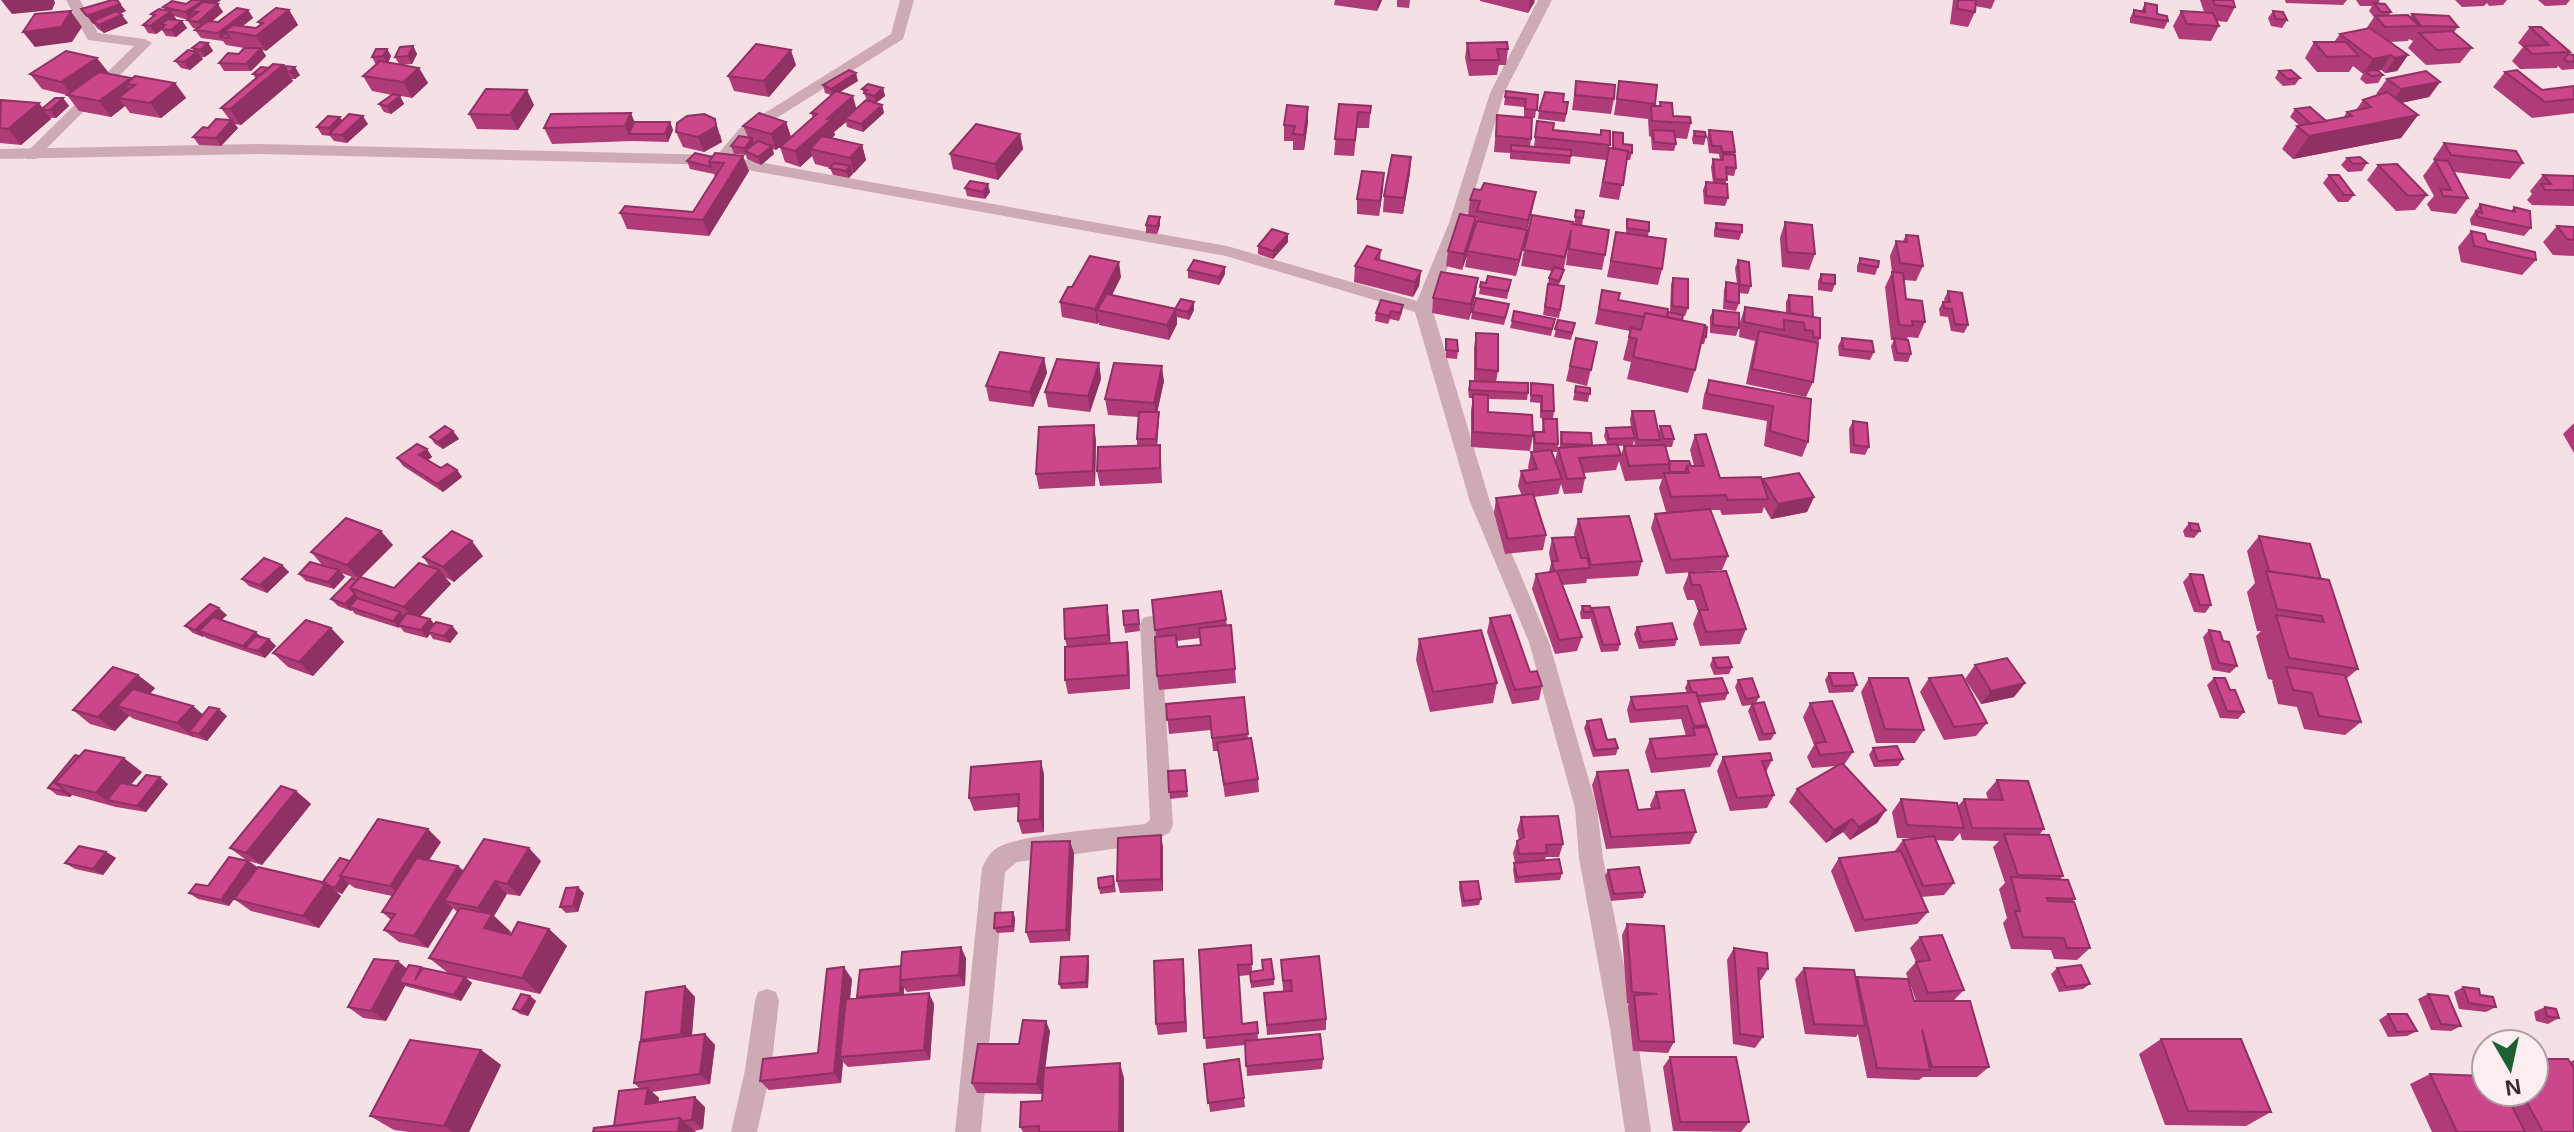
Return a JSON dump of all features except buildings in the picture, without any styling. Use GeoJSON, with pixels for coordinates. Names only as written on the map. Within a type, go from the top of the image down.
{"type":"FeatureCollection","features":[{"type":"Feature","properties":{"kind":"street"},"geometry":{"type":"LineString","coordinates":[[31,156],[145,43],[93,37],[73,0]]}},
{"type":"Feature","properties":{"kind":"street"},"geometry":{"type":"LineString","coordinates":[[720,160],[744,132],[898,36],[907,0]]}},
{"type":"Feature","properties":{"kind":"street"},"geometry":{"type":"LineString","coordinates":[[1545,0],[1497,93],[1457,223],[1423,308],[1480,502],[1539,642],[1586,808],[1591,858],[1623,1028],[1638,1132]]}},
{"type":"Feature","properties":{"kind":"street"},"geometry":{"type":"LineString","coordinates":[[0,154],[31,156],[261,149],[720,160],[1227,251],[1423,308]]}},
{"type":"Feature","properties":{"kind":"street"},"geometry":{"type":"LineString","coordinates":[[968,1132],[994,868],[1004,856],[1017,851],[1150,834],[1162,825],[1150,624]]}},
{"type":"Feature","properties":{"kind":"street"},"geometry":{"type":"LineString","coordinates":[[744,1132],[758,1070],[767,1001]]}}]}
